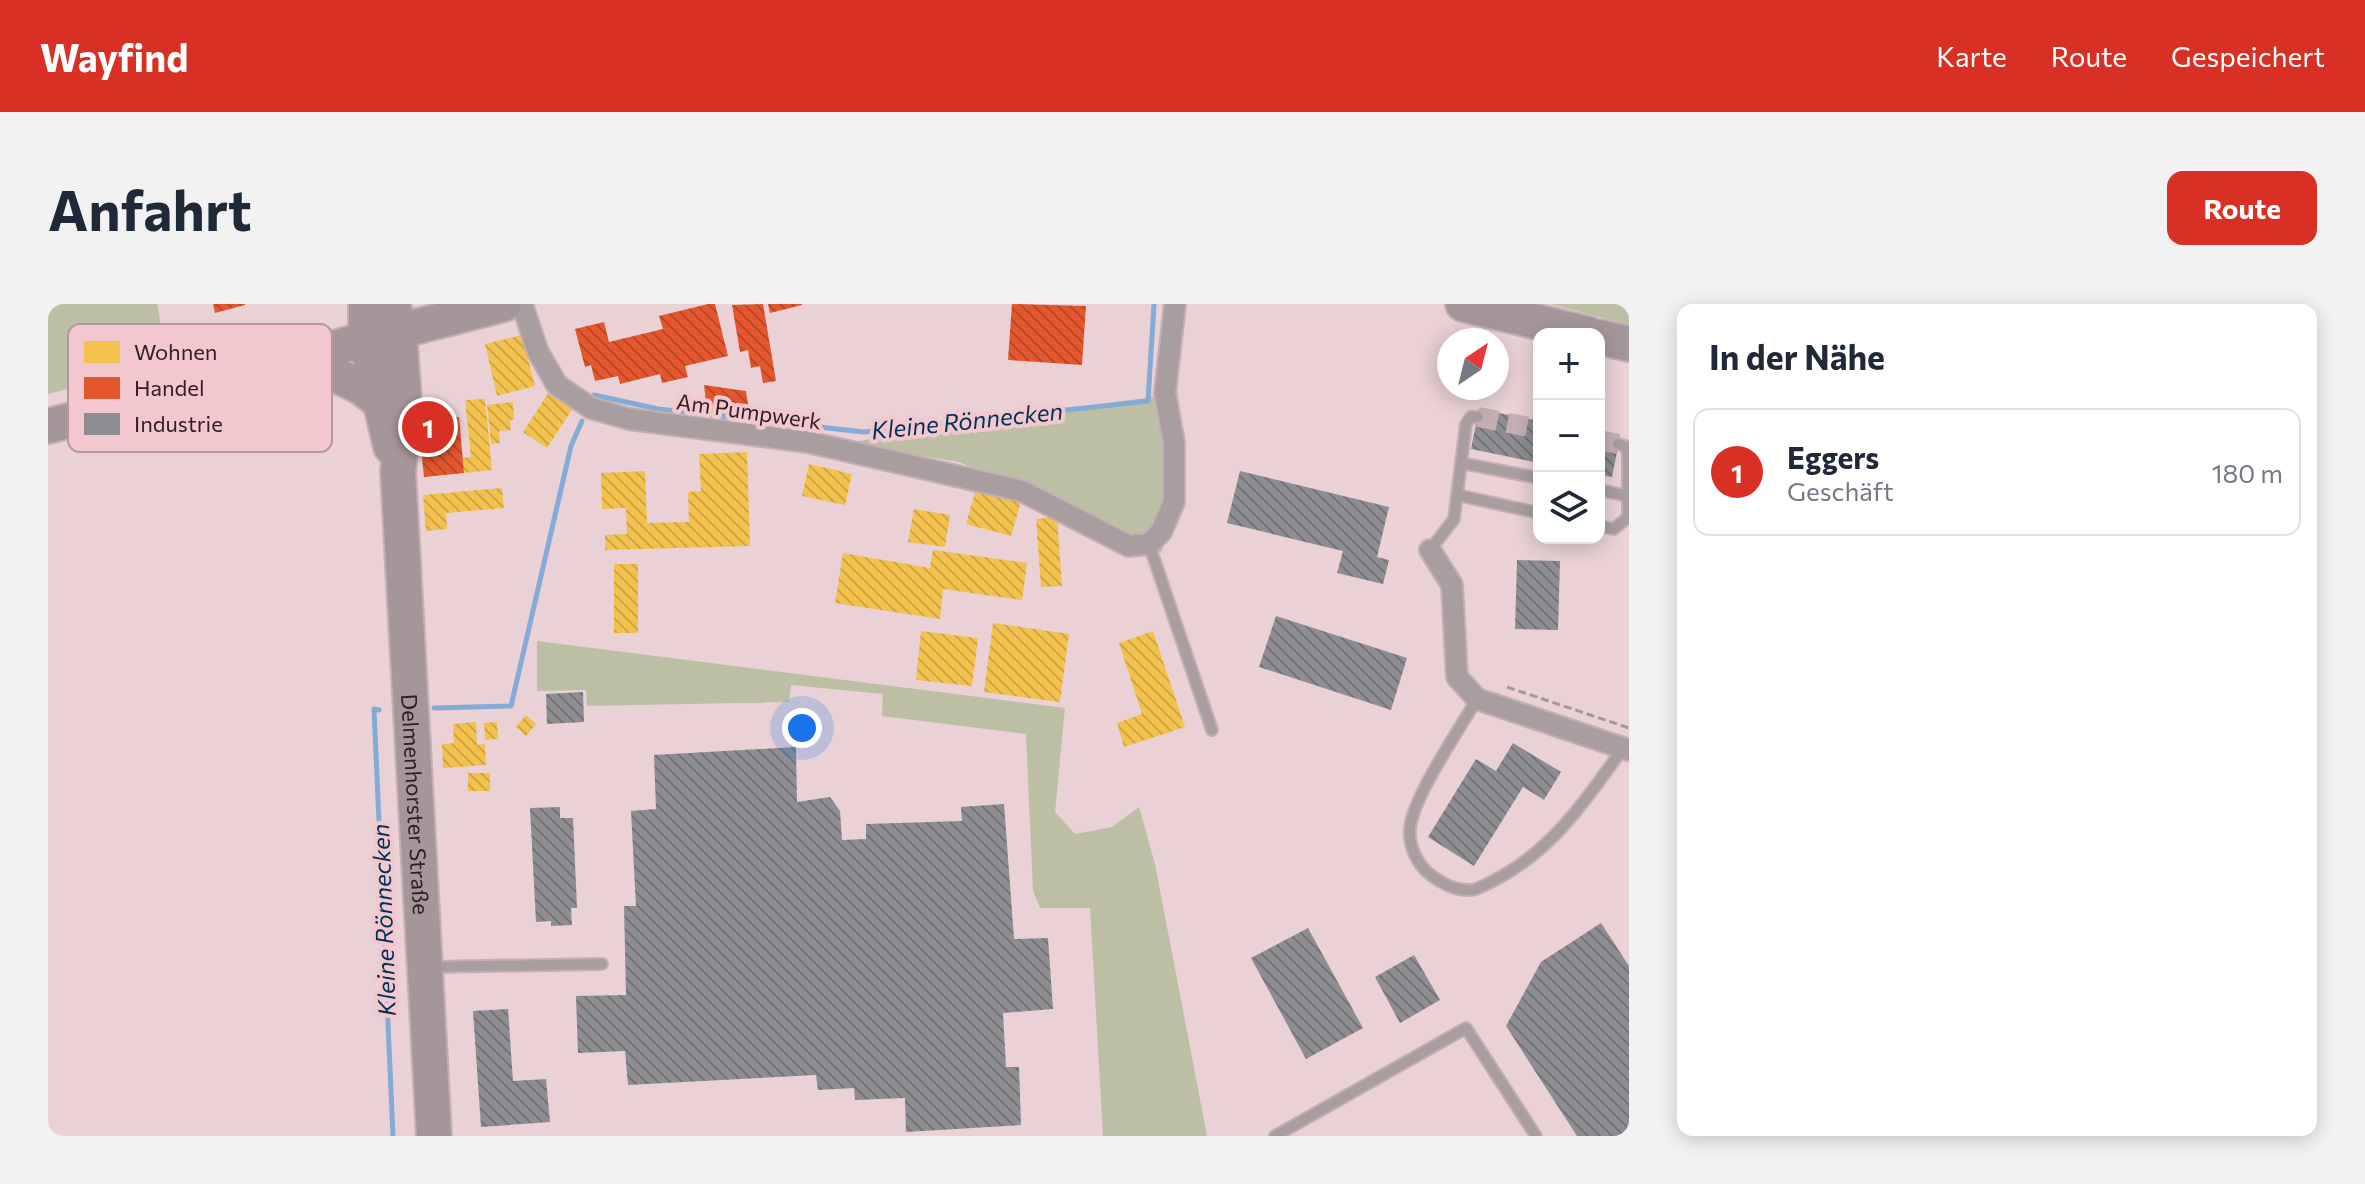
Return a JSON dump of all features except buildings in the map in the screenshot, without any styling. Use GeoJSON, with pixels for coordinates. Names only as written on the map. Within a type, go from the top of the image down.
{"type":"FeatureCollection","features":[{"type":"Feature","properties":{"kind":"main road","name":"Delmenhorster Straße"},"geometry":{"type":"LineString","coordinates":[[366,304],[366,340],[398,471]]}},
{"type":"Feature","properties":{"kind":"main road"},"geometry":{"type":"LineString","coordinates":[[332,349],[366,340],[396,318],[504,304]]}},
{"type":"Feature","properties":{"kind":"main road"},"geometry":{"type":"LineString","coordinates":[[1463,304],[1563,328]]}},
{"type":"Feature","properties":{"kind":"main road","name":"Delmenhorster Straße"},"geometry":{"type":"LineString","coordinates":[[396,318],[405,414],[398,471],[434,1136]]}},
{"type":"Feature","properties":{"kind":"main road"},"geometry":{"type":"LineString","coordinates":[[1605,338],[1629,344]]}},
{"type":"Feature","properties":{"kind":"main road"},"geometry":{"type":"LineString","coordinates":[[332,373],[361,387],[380,402]]}},
{"type":"Feature","properties":{"kind":"main road"},"geometry":{"type":"LineString","coordinates":[[48,426],[68,421]]}},
{"type":"Feature","properties":{"kind":"street","name":"Am Pumpwerk"},"geometry":{"type":"LineString","coordinates":[[522,304],[538,352],[557,385],[591,408],[629,419],[808,442],[1022,491],[1129,546],[1149,544]]}},
{"type":"Feature","properties":{"kind":"street"},"geometry":{"type":"LineString","coordinates":[[1149,544],[1161,532],[1174,502],[1174,443],[1165,393],[1175,304]]}},
{"type":"Feature","properties":{"kind":"street"},"geometry":{"type":"LineString","coordinates":[[1430,550],[1452,585],[1457,677],[1477,699],[1626,749]]}},
{"type":"Feature","properties":{"kind":"lane"},"geometry":{"type":"LineString","coordinates":[[1430,550],[1454,519],[1466,424],[1471,417],[1478,417]]}},
{"type":"Feature","properties":{"kind":"lane"},"geometry":{"type":"LineString","coordinates":[[1605,527],[1614,529],[1628,517],[1628,453],[1625,446],[1618,444]]}},
{"type":"Feature","properties":{"kind":"lane"},"geometry":{"type":"LineString","coordinates":[[1461,463],[1533,477]]}},
{"type":"Feature","properties":{"kind":"lane"},"geometry":{"type":"LineString","coordinates":[[1605,491],[1628,496]]}},
{"type":"Feature","properties":{"kind":"lane"},"geometry":{"type":"LineString","coordinates":[[1457,495],[1533,512]]}},
{"type":"Feature","properties":{"kind":"lane"},"geometry":{"type":"LineString","coordinates":[[1149,544],[1212,730]]}},
{"type":"Feature","properties":{"kind":"lane"},"geometry":{"type":"LineString","coordinates":[[1477,699],[1419,802],[1410,828],[1411,847],[1423,869],[1449,888],[1473,890],[1509,873],[1552,840],[1626,749]]}},
{"type":"Feature","properties":{"kind":"lane"},"geometry":{"type":"LineString","coordinates":[[425,967],[602,964]]}},
{"type":"Feature","properties":{"kind":"lane"},"geometry":{"type":"LineString","coordinates":[[1281,1134],[1466,1028],[1536,1136]]}},
{"type":"Feature","properties":{"kind":"green space"},"geometry":{"type":"Polygon","coordinates":[[[48,304],[157,304],[161,324],[68,324],[68,389],[48,394],[48,304]]]}},
{"type":"Feature","properties":{"kind":"green space"},"geometry":{"type":"Polygon","coordinates":[[[1550,304],[1629,304],[1629,325],[1550,304]]]}},
{"type":"Feature","properties":{"kind":"green space"},"geometry":{"type":"Polygon","coordinates":[[[1178,393],[1182,442],[1168,534],[1161,553],[1098,518],[959,462],[845,443],[1178,393]]]}},
{"type":"Feature","properties":{"kind":"green space"},"geometry":{"type":"Polygon","coordinates":[[[537,641],[1065,708],[1055,812],[1075,834],[1112,827],[1139,807],[1155,864],[1207,1136],[1103,1136],[1090,908],[1040,908],[1033,891],[1026,734],[882,716],[883,694],[791,685],[789,702],[587,706],[586,690],[537,691],[537,641]]]}},
{"type":"Feature","properties":{"kind":"waterway","name":"Kleine Rönnecken"},"geometry":{"type":"LineString","coordinates":[[594,395],[658,409],[864,432],[1148,401],[1154,304]]}},
{"type":"Feature","properties":{"kind":"waterway","name":"Kleine Rönnecken"},"geometry":{"type":"LineString","coordinates":[[434,708],[511,706],[571,446],[582,421]]}},
{"type":"Feature","properties":{"kind":"waterway","name":"Kleine Rönnecken"},"geometry":{"type":"LineString","coordinates":[[379,710],[374,709],[393,1136]]}},
{"type":"Feature","properties":{"kind":"tunnel"},"geometry":{"type":"LineString","coordinates":[[1478,417],[1533,428]]}},
{"type":"Feature","properties":{"kind":"tunnel"},"geometry":{"type":"LineString","coordinates":[[1605,441],[1618,444]]}},
{"type":"Feature","properties":{"kind":"place","name":"Eggers"},"geometry":{"type":"Point","coordinates":[428,427]}}]}
